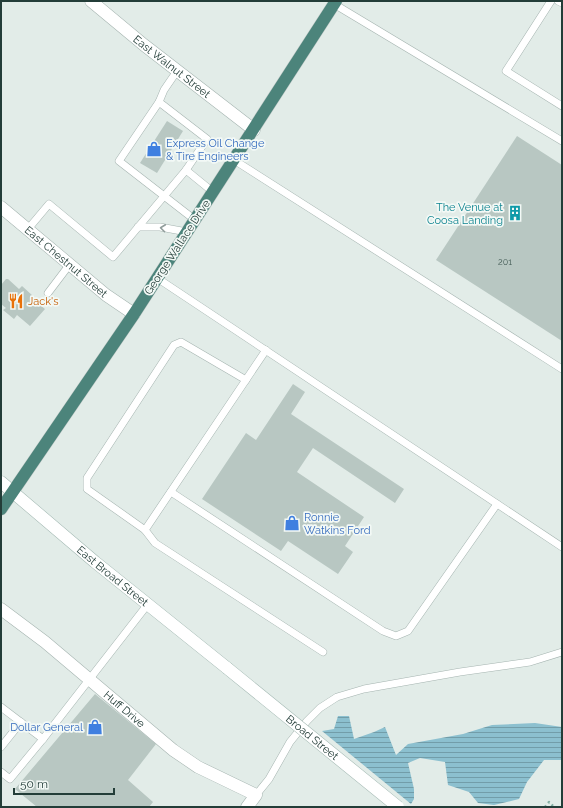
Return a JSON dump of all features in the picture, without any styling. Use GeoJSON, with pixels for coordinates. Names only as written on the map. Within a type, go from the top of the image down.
{"type":"FeatureCollection","features":[{"type":"Feature","properties":{"kind":"highway","name":"George Wallace Drive"},"geometry":{"type":"LineString","coordinates":[[1,509],[134,314],[335,3]]}},
{"type":"Feature","properties":{"kind":"street","name":"East Walnut Street"},"geometry":{"type":"LineString","coordinates":[[91,1],[177,71],[254,130]]}},
{"type":"Feature","properties":{"kind":"street","name":"East Chestnut Street"},"geometry":{"type":"LineString","coordinates":[[1,207],[106,295],[134,314]]}},
{"type":"Feature","properties":{"kind":"street","name":"East Broad Street"},"geometry":{"type":"LineString","coordinates":[[1,482],[95,562],[227,668]]}},
{"type":"Feature","properties":{"kind":"street","name":"Huff Drive"},"geometry":{"type":"LineString","coordinates":[[1,609],[45,642],[172,750],[198,767],[256,795]]}},
{"type":"Feature","properties":{"kind":"street","name":"Broad Street"},"geometry":{"type":"LineString","coordinates":[[227,668],[398,807]]}},
{"type":"Feature","properties":{"kind":"street"},"geometry":{"type":"LineString","coordinates":[[247,807],[256,795]]}},
{"type":"Feature","properties":{"kind":"lane"},"geometry":{"type":"LineString","coordinates":[[551,1],[506,71],[562,106]]}},
{"type":"Feature","properties":{"kind":"lane"},"geometry":{"type":"LineString","coordinates":[[558,1],[562,3]]}},
{"type":"Feature","properties":{"kind":"lane"},"geometry":{"type":"LineString","coordinates":[[335,3],[562,141]]}},
{"type":"Feature","properties":{"kind":"lane"},"geometry":{"type":"LineString","coordinates":[[177,71],[164,90],[159,102],[119,162],[195,220]]}},
{"type":"Feature","properties":{"kind":"lane"},"geometry":{"type":"LineString","coordinates":[[28,229],[49,204],[113,257],[186,170],[208,138],[159,102]]}},
{"type":"Feature","properties":{"kind":"lane"},"geometry":{"type":"LineString","coordinates":[[234,160],[562,369]]}},
{"type":"Feature","properties":{"kind":"lane"},"geometry":{"type":"LineString","coordinates":[[186,170],[213,192]]}},
{"type":"Feature","properties":{"kind":"lane"},"geometry":{"type":"LineString","coordinates":[[138,227],[160,227],[187,232]]}},
{"type":"Feature","properties":{"kind":"lane"},"geometry":{"type":"LineString","coordinates":[[48,293],[70,264]]}},
{"type":"Feature","properties":{"kind":"lane"},"geometry":{"type":"LineString","coordinates":[[157,278],[562,547]]}},
{"type":"Feature","properties":{"kind":"lane"},"geometry":{"type":"LineString","coordinates":[[246,380],[181,342],[174,345],[87,478],[88,489],[145,530],[155,543],[323,652]]}},
{"type":"Feature","properties":{"kind":"lane"},"geometry":{"type":"LineString","coordinates":[[145,530],[266,350]]}},
{"type":"Feature","properties":{"kind":"lane"},"geometry":{"type":"LineString","coordinates":[[171,492],[383,631],[396,636],[408,631],[497,504]]}},
{"type":"Feature","properties":{"kind":"lane"},"geometry":{"type":"LineString","coordinates":[[1,772],[10,779],[148,604]]}},
{"type":"Feature","properties":{"kind":"lane"},"geometry":{"type":"LineString","coordinates":[[256,795],[269,779],[290,742],[307,721],[320,708],[337,697],[364,689],[460,672],[530,662],[562,652]]}},
{"type":"Feature","properties":{"kind":"lane"},"geometry":{"type":"LineString","coordinates":[[1,707],[43,739]]}},
{"type":"Feature","properties":{"kind":"lane"},"geometry":{"type":"LineString","coordinates":[[1,747],[21,722]]}},
{"type":"Feature","properties":{"kind":"path"},"geometry":{"type":"LineString","coordinates":[[545,807],[549,802],[554,807]]}},
{"type":"Feature","properties":{"kind":"water"},"geometry":{"type":"Polygon","coordinates":[[[338,716],[349,716],[354,739],[385,727],[396,755],[408,744],[463,734],[492,725],[535,723],[562,727],[562,760],[544,760],[527,782],[519,799],[494,805],[478,803],[469,792],[448,785],[445,762],[420,758],[408,763],[414,789],[414,799],[411,804],[322,731],[334,729],[338,716]]]}},
{"type":"Feature","properties":{"kind":"building"},"geometry":{"type":"Polygon","coordinates":[[[167,121],[183,131],[157,173],[140,163],[167,121]]]}},
{"type":"Feature","properties":{"kind":"building","name":"The Venue at Coosa Landing"},"geometry":{"type":"Polygon","coordinates":[[[517,136],[562,165],[562,341],[436,260],[517,136]]]}},
{"type":"Feature","properties":{"kind":"building"},"geometry":{"type":"Polygon","coordinates":[[[6,279],[8,279],[19,289],[22,286],[33,296],[31,298],[45,309],[30,326],[17,315],[14,319],[3,310],[6,308],[1,304],[1,285],[6,279]]]}},
{"type":"Feature","properties":{"kind":"building"},"geometry":{"type":"Polygon","coordinates":[[[293,384],[305,392],[291,414],[404,489],[395,503],[313,448],[297,472],[364,517],[345,546],[353,552],[338,574],[288,541],[281,551],[202,499],[246,433],[256,440],[293,384]]]}},
{"type":"Feature","properties":{"kind":"building"},"geometry":{"type":"Polygon","coordinates":[[[95,694],[156,744],[128,780],[153,802],[149,807],[37,807],[15,789],[95,694]]]}},
{"type":"Feature","properties":{"kind":"place","name":"Express Oil Change & Tire Engineers"},"geometry":{"type":"Point","coordinates":[154,149]}},
{"type":"Feature","properties":{"kind":"place","name":"The Venue at Coosa Landing"},"geometry":{"type":"Point","coordinates":[515,213]}},
{"type":"Feature","properties":{"kind":"place","name":"Jack's"},"geometry":{"type":"Point","coordinates":[16,301]}},
{"type":"Feature","properties":{"kind":"place","name":"Ronnie Watkins Ford"},"geometry":{"type":"Point","coordinates":[292,523]}},
{"type":"Feature","properties":{"kind":"place","name":"Dollar General"},"geometry":{"type":"Point","coordinates":[95,727]}}]}
